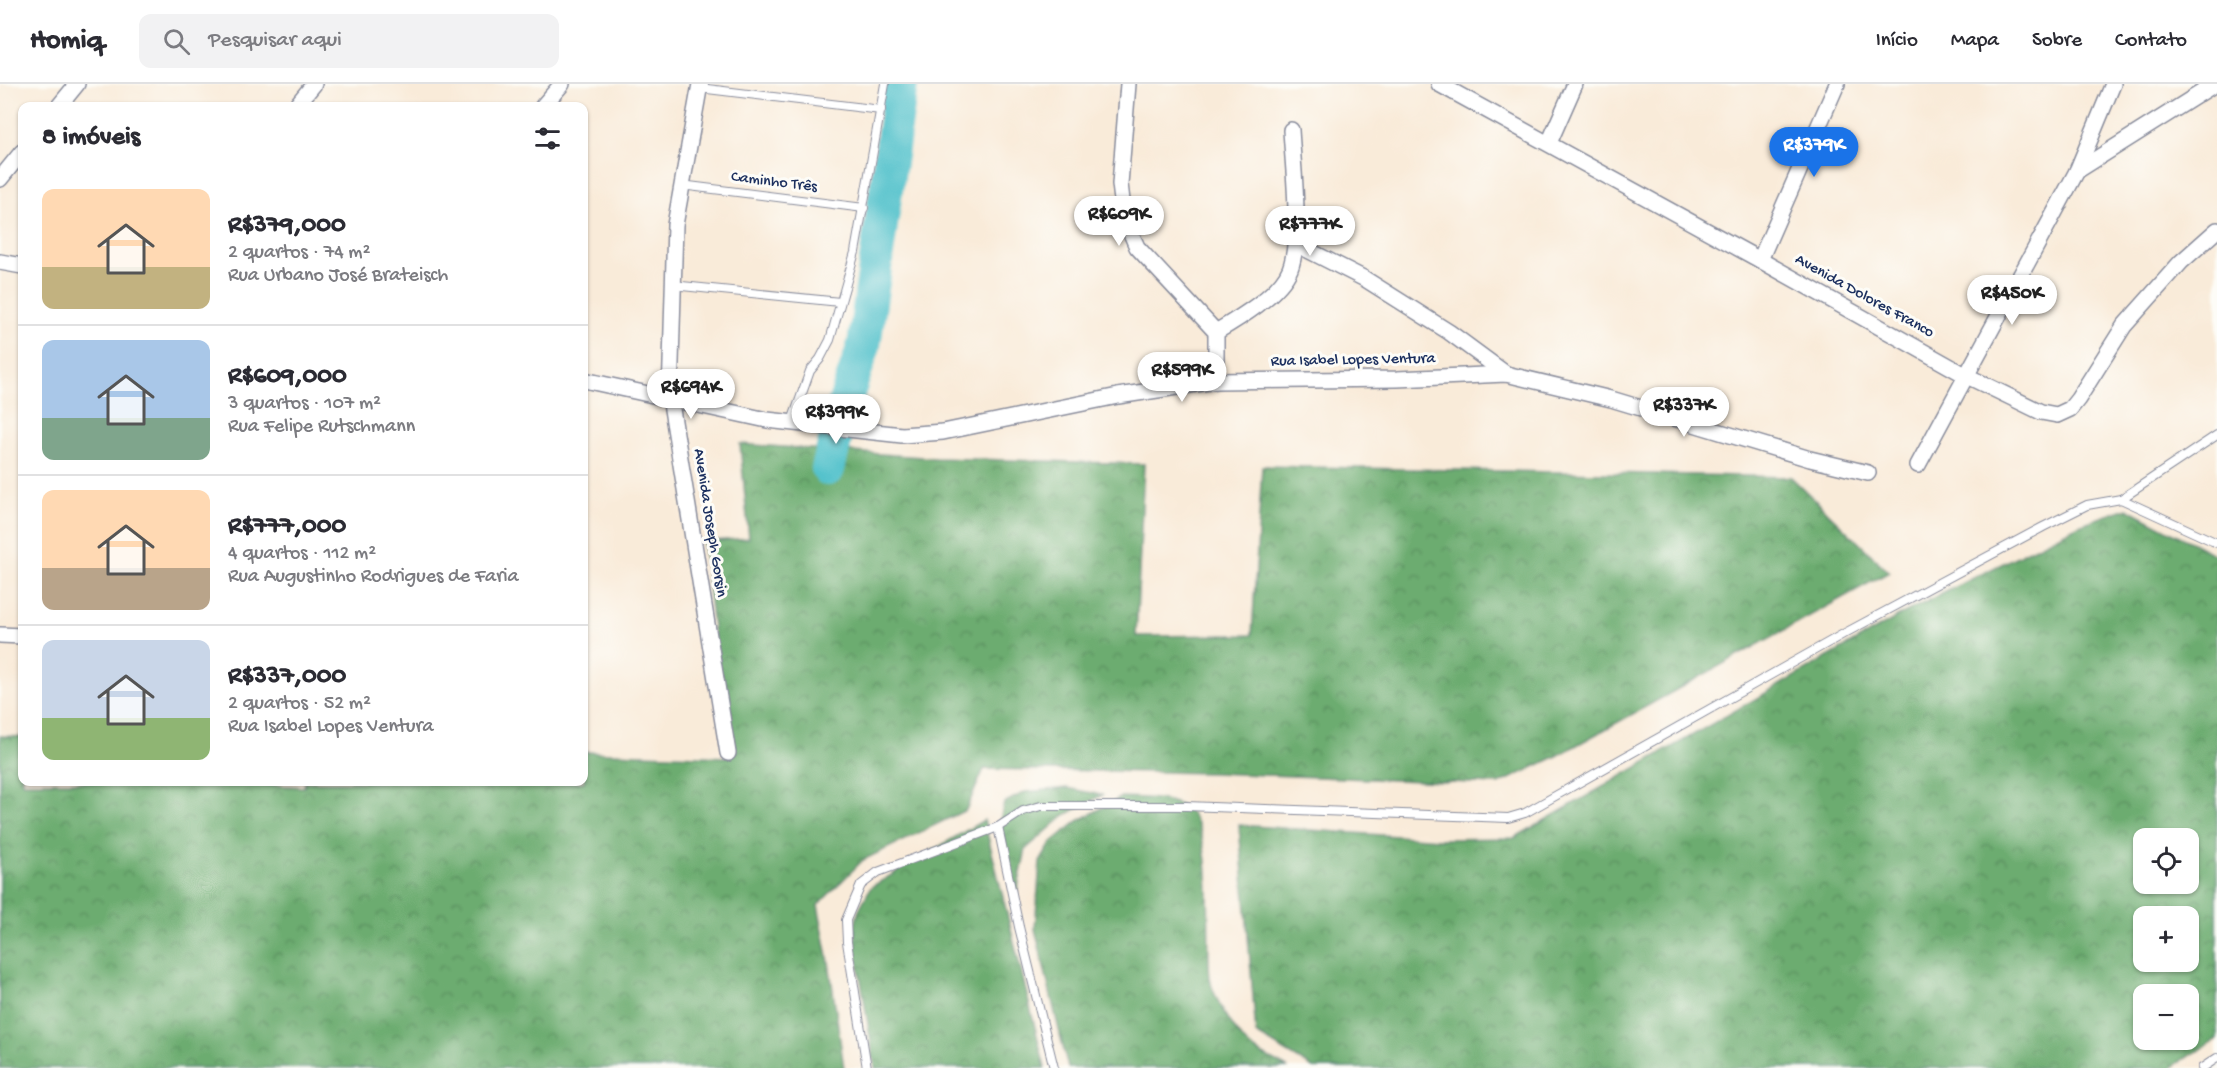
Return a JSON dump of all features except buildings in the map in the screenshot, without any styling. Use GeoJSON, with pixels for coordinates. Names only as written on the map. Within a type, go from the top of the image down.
{"type":"FeatureCollection","features":[{"type":"Feature","properties":{"kind":"street"},"geometry":{"type":"LineString","coordinates":[[62,102],[77,84]]}},
{"type":"Feature","properties":{"kind":"street"},"geometry":{"type":"LineString","coordinates":[[299,102],[314,84]]}},
{"type":"Feature","properties":{"kind":"street"},"geometry":{"type":"LineString","coordinates":[[546,102],[562,84]]}},
{"type":"Feature","properties":{"kind":"street"},"geometry":{"type":"LineString","coordinates":[[1128,84],[1120,184],[1124,218],[1137,247],[1216,332],[1216,381]]}},
{"type":"Feature","properties":{"kind":"street","name":"Avenida Dolores Franco"},"geometry":{"type":"LineString","coordinates":[[1439,84],[1966,376],[2041,412],[2057,415],[2070,408],[2124,326],[2181,262],[2217,230]]}},
{"type":"Feature","properties":{"kind":"street"},"geometry":{"type":"LineString","coordinates":[[1549,143],[1575,84]]}},
{"type":"Feature","properties":{"kind":"street"},"geometry":{"type":"LineString","coordinates":[[1760,260],[1837,84]]}},
{"type":"Feature","properties":{"kind":"street"},"geometry":{"type":"LineString","coordinates":[[1918,465],[2077,171],[2113,84]]}},
{"type":"Feature","properties":{"kind":"street"},"geometry":{"type":"LineString","coordinates":[[2077,171],[2215,84]]}},
{"type":"Feature","properties":{"kind":"street","name":"Avenida Joseph Gorsin"},"geometry":{"type":"LineString","coordinates":[[700,86],[675,225],[670,398],[728,753]]}},
{"type":"Feature","properties":{"kind":"street"},"geometry":{"type":"LineString","coordinates":[[1216,332],[1249,312],[1275,289],[1289,271],[1296,244],[1291,130]]}},
{"type":"Feature","properties":{"kind":"street"},"geometry":{"type":"LineString","coordinates":[[0,179],[18,157]]}},
{"type":"Feature","properties":{"kind":"street"},"geometry":{"type":"LineString","coordinates":[[1296,244],[1365,279],[1449,332],[1506,375]]}},
{"type":"Feature","properties":{"kind":"street"},"geometry":{"type":"LineString","coordinates":[[0,262],[18,265]]}},
{"type":"Feature","properties":{"kind":"street","name":"Rua Isabel Lopes Ventura"},"geometry":{"type":"LineString","coordinates":[[588,381],[767,420],[902,435],[943,432],[1118,396],[1216,381],[1506,375],[1611,399],[1810,459],[1868,473]]}},
{"type":"Feature","properties":{"kind":"street"},"geometry":{"type":"LineString","coordinates":[[0,635],[18,636]]}},
{"type":"Feature","properties":{"kind":"lane"},"geometry":{"type":"LineString","coordinates":[[791,424],[810,371],[820,359],[830,340],[855,252],[885,84]]}},
{"type":"Feature","properties":{"kind":"lane"},"geometry":{"type":"LineString","coordinates":[[700,86],[881,110]]}},
{"type":"Feature","properties":{"kind":"lane","name":"Caminho Três"},"geometry":{"type":"LineString","coordinates":[[681,184],[864,208]]}},
{"type":"Feature","properties":{"kind":"lane"},"geometry":{"type":"LineString","coordinates":[[672,285],[840,302]]}},
{"type":"Feature","properties":{"kind":"lane"},"geometry":{"type":"LineString","coordinates":[[867,1068],[847,942],[846,920],[861,885],[878,872],[998,827],[1023,812],[1041,806],[1186,806],[1508,818],[1525,813],[1834,638],[2043,526],[2087,506],[2121,499],[2217,435]]}},
{"type":"Feature","properties":{"kind":"lane"},"geometry":{"type":"LineString","coordinates":[[2121,499],[2217,543]]}},
{"type":"Feature","properties":{"kind":"lane"},"geometry":{"type":"LineString","coordinates":[[998,827],[1018,927],[1054,1068]]}},
{"type":"Feature","properties":{"kind":"lane"},"geometry":{"type":"LineString","coordinates":[[2202,1068],[2217,1058]]}},
{"type":"Feature","properties":{"kind":"green space"},"geometry":{"type":"Polygon","coordinates":[[[740,444],[936,458],[1144,464],[1136,636],[1252,635],[1262,466],[1791,477],[1889,572],[1557,756],[1499,784],[1214,773],[984,769],[966,810],[863,860],[818,905],[829,962],[844,1068],[0,1068],[0,736],[18,737],[18,786],[588,786],[588,752],[728,757],[703,542],[749,538],[740,444]]]}},
{"type":"Feature","properties":{"kind":"green space"},"geometry":{"type":"Polygon","coordinates":[[[2127,508],[2217,556],[2217,1039],[2170,1068],[1313,1068],[1256,1034],[1239,825],[1440,839],[1514,838],[1906,612],[2079,525],[2127,508]]]}},
{"type":"Feature","properties":{"kind":"green space"},"geometry":{"type":"Polygon","coordinates":[[[1067,788],[1102,795],[1065,815],[1026,849],[1016,896],[999,825],[1004,803],[1025,792],[1067,788]]]}},
{"type":"Feature","properties":{"kind":"green space"},"geometry":{"type":"Polygon","coordinates":[[[1122,797],[1170,801],[1184,807],[1195,819],[1202,837],[1206,860],[1210,978],[1215,994],[1229,1020],[1245,1042],[1259,1053],[1287,1068],[1068,1068],[1035,929],[1040,862],[1052,842],[1078,821],[1122,797]]]}},
{"type":"Feature","properties":{"kind":"green space"},"geometry":{"type":"Polygon","coordinates":[[[984,820],[1045,1068],[875,1068],[856,950],[855,925],[859,909],[871,887],[984,820]]]}},
{"type":"Feature","properties":{"kind":"waterway"},"geometry":{"type":"LineString","coordinates":[[828,469],[843,408],[864,345],[901,84]]}}]}
